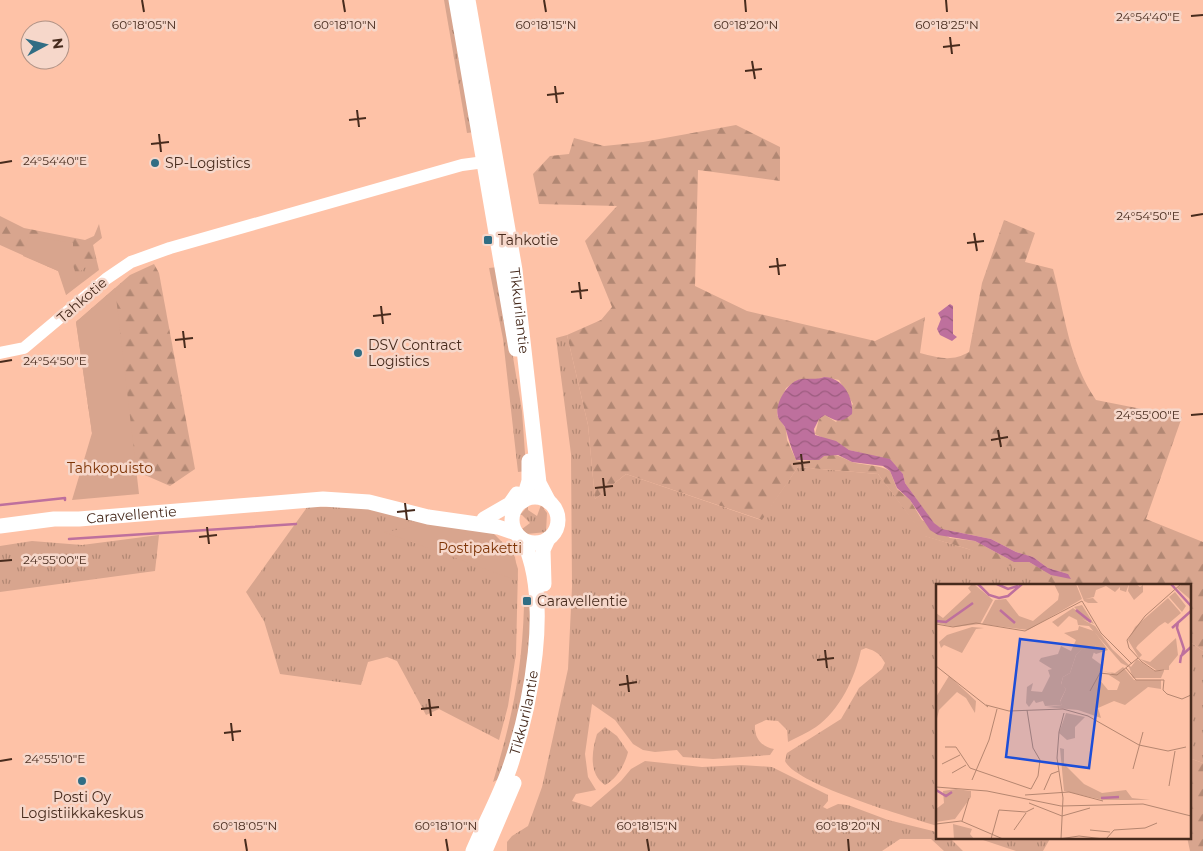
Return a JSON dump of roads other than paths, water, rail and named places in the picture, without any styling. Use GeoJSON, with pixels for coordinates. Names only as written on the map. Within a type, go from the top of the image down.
{"type":"FeatureCollection","features":[{"type":"Feature","properties":{"kind":"main road","name":"Tikkurilantie"},"geometry":{"type":"LineString","coordinates":[[456,0],[521,313],[539,483],[549,502]]}},
{"type":"Feature","properties":{"kind":"main road","name":"Tikkurilantie"},"geometry":{"type":"LineString","coordinates":[[468,0],[524,392],[530,471],[519,506]]}},
{"type":"Feature","properties":{"kind":"main road"},"geometry":{"type":"LineString","coordinates":[[484,519],[510,504],[530,471]]}},
{"type":"Feature","properties":{"kind":"main road"},"geometry":{"type":"LineString","coordinates":[[536,498],[549,502],[556,511],[558,519],[556,528],[548,539],[536,543],[520,537],[513,524],[519,506],[536,498]]}},
{"type":"Feature","properties":{"kind":"main road","name":"Caravellentie"},"geometry":{"type":"LineString","coordinates":[[0,534],[79,520],[323,499],[369,502],[452,521],[498,527],[520,537]]}},
{"type":"Feature","properties":{"kind":"main road","name":"Caravellentie"},"geometry":{"type":"LineString","coordinates":[[452,521],[504,516],[519,506]]}},
{"type":"Feature","properties":{"kind":"main road","name":"Caravellentie"},"geometry":{"type":"LineString","coordinates":[[0,526],[54,519],[79,520]]}},
{"type":"Feature","properties":{"kind":"main road","name":"Tikkurilantie"},"geometry":{"type":"LineString","coordinates":[[473,851],[509,769],[520,733],[534,663],[536,580],[530,554],[520,537]]}},
{"type":"Feature","properties":{"kind":"main road","name":"Tikkurilantie"},"geometry":{"type":"LineString","coordinates":[[486,851],[519,770],[529,738],[537,700],[544,655],[546,613],[543,550],[548,539]]}},
{"type":"Feature","properties":{"kind":"street","name":"Tahkotie"},"geometry":{"type":"LineString","coordinates":[[0,353],[18,351],[40,336],[106,279],[131,262],[170,248],[462,165],[490,161]]}},
{"type":"Feature","properties":{"kind":"water"},"geometry":{"type":"Polygon","coordinates":[[[950,304],[953,306],[953,334],[957,337],[952,341],[940,335],[937,329],[941,319],[938,313],[950,304]]]}},
{"type":"Feature","properties":{"kind":"water"},"geometry":{"type":"Polygon","coordinates":[[[824,377],[836,380],[846,389],[851,401],[852,414],[845,419],[839,420],[825,415],[819,419],[814,429],[815,435],[836,441],[849,450],[890,459],[903,474],[905,483],[934,523],[942,529],[991,539],[1016,552],[1033,557],[1048,568],[1068,574],[1071,579],[1051,575],[1029,562],[1014,562],[975,541],[938,535],[930,530],[910,500],[897,488],[890,471],[883,466],[852,462],[838,455],[824,456],[819,460],[796,460],[785,428],[778,417],[777,412],[780,400],[787,388],[796,381],[824,377]]]}},
{"type":"Feature","properties":{"kind":"waterway"},"geometry":{"type":"LineString","coordinates":[[0,505],[65,498],[65,500]]}},
{"type":"Feature","properties":{"kind":"waterway"},"geometry":{"type":"LineString","coordinates":[[69,539],[296,524]]}},
{"type":"Feature","properties":{"kind":"place","name":"SP-Logistics"},"geometry":{"type":"Point","coordinates":[155,163]}},
{"type":"Feature","properties":{"kind":"place","name":"Tahkotie"},"geometry":{"type":"Point","coordinates":[488,240]}},
{"type":"Feature","properties":{"kind":"place","name":"DSV Contract Logistics"},"geometry":{"type":"Point","coordinates":[358,353]}},
{"type":"Feature","properties":{"kind":"place","name":"Caravellentie"},"geometry":{"type":"Point","coordinates":[527,601]}},
{"type":"Feature","properties":{"kind":"place","name":"Posti Oy Logistiikkakeskus"},"geometry":{"type":"Point","coordinates":[82,781]}},
{"type":"Feature","properties":{"kind":"park label","name":"Tahkopuisto"},"geometry":{"type":"Point","coordinates":[110,468]}},
{"type":"Feature","properties":{"kind":"park label","name":"Postipaketti"},"geometry":{"type":"Point","coordinates":[480,548]}}]}
